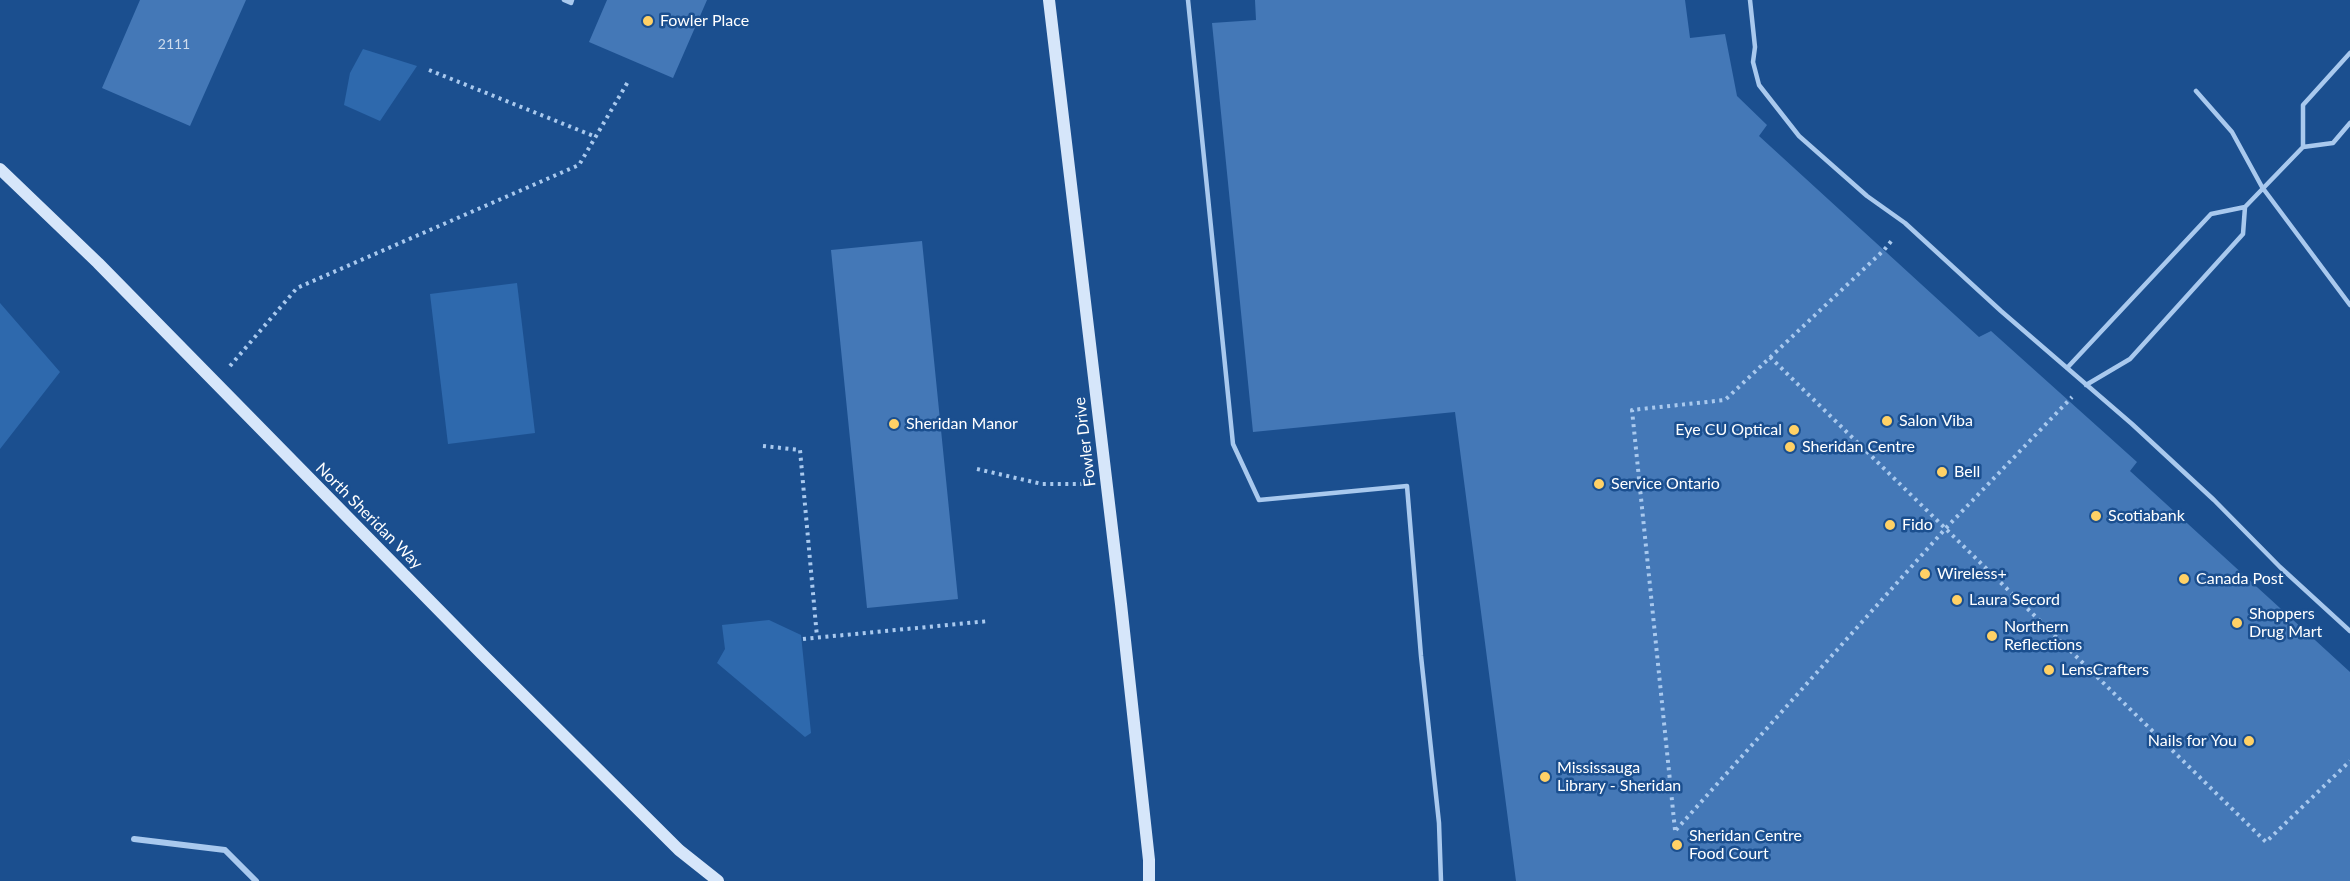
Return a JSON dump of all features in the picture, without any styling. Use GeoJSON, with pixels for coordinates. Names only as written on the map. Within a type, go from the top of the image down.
{"type":"FeatureCollection","features":[{"type":"Feature","properties":{"kind":"street","name":"Fowler Drive"},"geometry":{"type":"LineString","coordinates":[[1049,0],[1106,483],[1149,881]]}},
{"type":"Feature","properties":{"kind":"street","name":"North Sheridan Way"},"geometry":{"type":"LineString","coordinates":[[0,169],[98,263],[472,644],[671,841],[718,881]]}},
{"type":"Feature","properties":{"kind":"street"},"geometry":{"type":"LineString","coordinates":[[134,839],[225,850],[256,881]]}},
{"type":"Feature","properties":{"kind":"lane"},"geometry":{"type":"LineString","coordinates":[[564,0],[571,3],[572,0]]}},
{"type":"Feature","properties":{"kind":"lane"},"geometry":{"type":"LineString","coordinates":[[1188,0],[1233,444],[1259,500],[1407,486],[1421,656],[1439,823],[1441,881]]}},
{"type":"Feature","properties":{"kind":"lane"},"geometry":{"type":"LineString","coordinates":[[1750,0],[1755,47],[1753,62],[1760,85],[1799,135],[1866,196],[1905,223],[2168,456],[2280,567],[2350,631]]}},
{"type":"Feature","properties":{"kind":"lane"},"geometry":{"type":"LineString","coordinates":[[2303,147],[2303,105],[2350,53]]}},
{"type":"Feature","properties":{"kind":"lane"},"geometry":{"type":"LineString","coordinates":[[2196,91],[2232,132],[2262,187],[2350,304]]}},
{"type":"Feature","properties":{"kind":"lane"},"geometry":{"type":"LineString","coordinates":[[2086,385],[2130,359],[2242,234],[2245,207],[2262,187],[2303,147],[2333,143],[2350,123]]}},
{"type":"Feature","properties":{"kind":"lane"},"geometry":{"type":"LineString","coordinates":[[2067,368],[2211,214],[2245,207]]}},
{"type":"Feature","properties":{"kind":"path"},"geometry":{"type":"LineString","coordinates":[[429,70],[596,137]]}},
{"type":"Feature","properties":{"kind":"path"},"geometry":{"type":"LineString","coordinates":[[215,383],[297,288],[579,165],[629,80]]}},
{"type":"Feature","properties":{"kind":"path"},"geometry":{"type":"LineString","coordinates":[[1905,223],[1884,250],[1725,400],[1632,410],[1675,830],[1946,528],[2068,400],[2086,385]]}},
{"type":"Feature","properties":{"kind":"path"},"geometry":{"type":"LineString","coordinates":[[1770,357],[2266,842],[2350,760]]}},
{"type":"Feature","properties":{"kind":"path"},"geometry":{"type":"LineString","coordinates":[[763,446],[800,450],[817,638]]}},
{"type":"Feature","properties":{"kind":"path"},"geometry":{"type":"LineString","coordinates":[[977,469],[1042,484],[1106,483]]}},
{"type":"Feature","properties":{"kind":"path"},"geometry":{"type":"LineString","coordinates":[[803,639],[989,621]]}},
{"type":"Feature","properties":{"kind":"shaded area"},"geometry":{"type":"Polygon","coordinates":[[[363,49],[417,66],[380,121],[344,105],[350,73],[363,49]]]}},
{"type":"Feature","properties":{"kind":"shaded area"},"geometry":{"type":"Polygon","coordinates":[[[517,283],[535,433],[448,444],[430,294],[517,283]]]}},
{"type":"Feature","properties":{"kind":"shaded area"},"geometry":{"type":"Polygon","coordinates":[[[0,303],[60,372],[0,449],[0,303]]]}},
{"type":"Feature","properties":{"kind":"shaded area"},"geometry":{"type":"Polygon","coordinates":[[[769,620],[801,635],[811,733],[805,737],[717,663],[725,649],[722,625],[769,620]]]}},
{"type":"Feature","properties":{"kind":"building"},"geometry":{"type":"Polygon","coordinates":[[[140,0],[246,0],[190,126],[102,88],[140,0]]]}},
{"type":"Feature","properties":{"kind":"building","name":"Fowler Place"},"geometry":{"type":"Polygon","coordinates":[[[607,0],[707,0],[673,78],[589,42],[607,0]]]}},
{"type":"Feature","properties":{"kind":"building","name":"Sheridan Centre"},"geometry":{"type":"Polygon","coordinates":[[[1255,0],[1685,0],[1690,38],[1725,34],[1737,96],[1767,125],[1759,136],[1979,337],[1991,331],[2137,462],[2130,471],[2350,672],[2350,881],[1516,881],[1455,412],[1253,432],[1212,23],[1256,20],[1255,0]]]}},
{"type":"Feature","properties":{"kind":"building","name":"Sheridan Manor"},"geometry":{"type":"Polygon","coordinates":[[[922,241],[958,599],[867,608],[831,250],[922,241]]]}},
{"type":"Feature","properties":{"kind":"place","name":"Fowler Place"},"geometry":{"type":"Point","coordinates":[648,21]}},
{"type":"Feature","properties":{"kind":"place","name":"Salon Viba"},"geometry":{"type":"Point","coordinates":[1887,421]}},
{"type":"Feature","properties":{"kind":"place","name":"Sheridan Manor"},"geometry":{"type":"Point","coordinates":[894,424]}},
{"type":"Feature","properties":{"kind":"place","name":"Eye CU Optical"},"geometry":{"type":"Point","coordinates":[1794,430]}},
{"type":"Feature","properties":{"kind":"place","name":"Sheridan Centre"},"geometry":{"type":"Point","coordinates":[1790,447]}},
{"type":"Feature","properties":{"kind":"place","name":"Bell"},"geometry":{"type":"Point","coordinates":[1942,472]}},
{"type":"Feature","properties":{"kind":"place","name":"Service Ontario"},"geometry":{"type":"Point","coordinates":[1599,484]}},
{"type":"Feature","properties":{"kind":"place","name":"Scotiabank"},"geometry":{"type":"Point","coordinates":[2096,516]}},
{"type":"Feature","properties":{"kind":"place","name":"Fido"},"geometry":{"type":"Point","coordinates":[1890,525]}},
{"type":"Feature","properties":{"kind":"place","name":"Wireless+"},"geometry":{"type":"Point","coordinates":[1925,574]}},
{"type":"Feature","properties":{"kind":"place","name":"Canada Post"},"geometry":{"type":"Point","coordinates":[2184,579]}},
{"type":"Feature","properties":{"kind":"place","name":"Laura Secord"},"geometry":{"type":"Point","coordinates":[1957,600]}},
{"type":"Feature","properties":{"kind":"place","name":"Shoppers Drug Mart"},"geometry":{"type":"Point","coordinates":[2237,623]}},
{"type":"Feature","properties":{"kind":"place","name":"Northern Reflections"},"geometry":{"type":"Point","coordinates":[1992,636]}},
{"type":"Feature","properties":{"kind":"place","name":"LensCrafters"},"geometry":{"type":"Point","coordinates":[2049,670]}},
{"type":"Feature","properties":{"kind":"place","name":"Nails for You"},"geometry":{"type":"Point","coordinates":[2249,741]}},
{"type":"Feature","properties":{"kind":"place","name":"Mississauga Library - Sheridan"},"geometry":{"type":"Point","coordinates":[1545,777]}},
{"type":"Feature","properties":{"kind":"place","name":"Sheridan Centre Food Court"},"geometry":{"type":"Point","coordinates":[1677,845]}}]}
